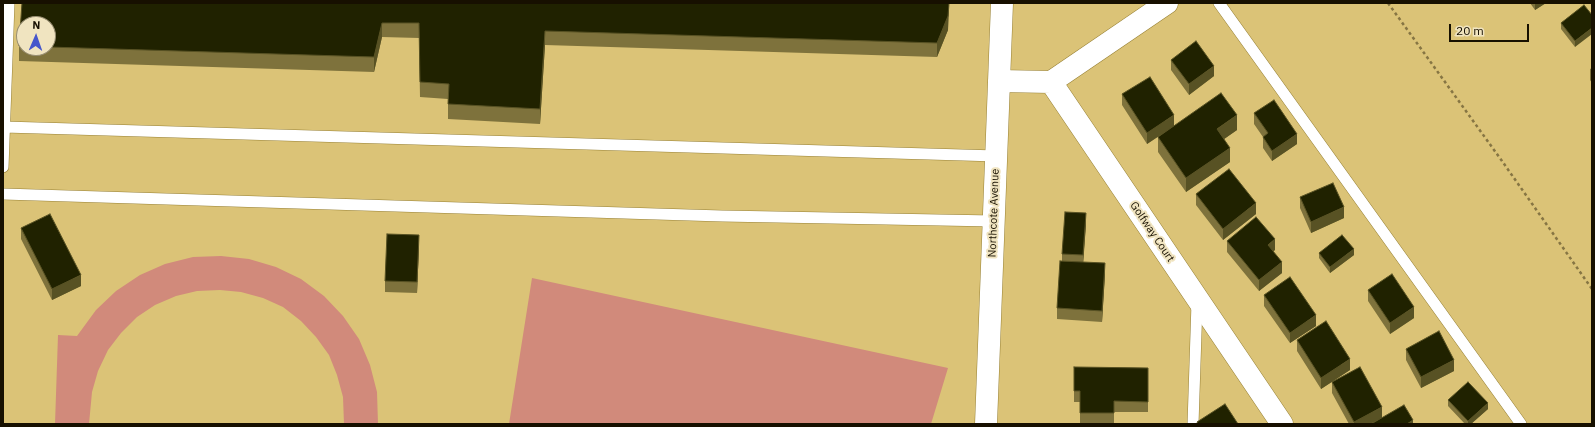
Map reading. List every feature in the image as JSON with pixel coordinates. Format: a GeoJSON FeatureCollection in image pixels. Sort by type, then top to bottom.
{"type":"FeatureCollection","features":[{"type":"Feature","properties":{"kind":"street","name":"Northcote Avenue"},"geometry":{"type":"LineString","coordinates":[[986,424],[1002,3]]}},
{"type":"Feature","properties":{"kind":"street"},"geometry":{"type":"LineString","coordinates":[[1000,81],[1051,82],[1167,3]]}},
{"type":"Feature","properties":{"kind":"street","name":"Golfway Court"},"geometry":{"type":"LineString","coordinates":[[1051,82],[1282,424]]}},
{"type":"Feature","properties":{"kind":"lane"},"geometry":{"type":"LineString","coordinates":[[3,167],[9,3]]}},
{"type":"Feature","properties":{"kind":"lane"},"geometry":{"type":"LineString","coordinates":[[1219,3],[1521,424]]}},
{"type":"Feature","properties":{"kind":"lane"},"geometry":{"type":"LineString","coordinates":[[4,127],[996,156]]}},
{"type":"Feature","properties":{"kind":"lane"},"geometry":{"type":"LineString","coordinates":[[3,194],[690,215],[994,221]]}},
{"type":"Feature","properties":{"kind":"lane"},"geometry":{"type":"LineString","coordinates":[[1193,424],[1197,298]]}},
{"type":"Feature","properties":{"kind":"path"},"geometry":{"type":"LineString","coordinates":[[1388,3],[1502,160],[1592,289]]}},
{"type":"Feature","properties":{"kind":"shaded area"},"geometry":{"type":"Polygon","coordinates":[[[221,256],[249,259],[276,267],[301,279],[324,296],[343,316],[359,339],[370,365],[377,392],[378,424],[344,424],[343,397],[337,375],[329,355],[316,337],[301,321],[283,307],[263,298],[241,292],[220,290],[197,291],[176,296],[155,305],[137,317],[121,333],[108,350],[98,371],[92,392],[89,424],[55,424],[58,335],[77,336],[96,310],[116,291],[140,275],[165,264],[193,257],[221,256]]]}},
{"type":"Feature","properties":{"kind":"shaded area"},"geometry":{"type":"Polygon","coordinates":[[[532,278],[948,368],[931,424],[509,424],[532,278]]]}},
{"type":"Feature","properties":{"kind":"building"},"geometry":{"type":"Polygon","coordinates":[[[22,3],[949,3],[948,16],[937,43],[545,31],[540,109],[448,104],[449,84],[420,82],[419,23],[382,23],[374,57],[56,47],[56,16],[21,16],[22,3]]]}},
{"type":"Feature","properties":{"kind":"building"},"geometry":{"type":"Polygon","coordinates":[[[1584,5],[1592,15],[1592,28],[1575,41],[1561,23],[1584,5]]]}},
{"type":"Feature","properties":{"kind":"building"},"geometry":{"type":"Polygon","coordinates":[[[1196,41],[1214,66],[1189,84],[1171,60],[1196,41]]]}},
{"type":"Feature","properties":{"kind":"building"},"geometry":{"type":"Polygon","coordinates":[[[1150,77],[1174,115],[1147,133],[1122,94],[1150,77]]]}},
{"type":"Feature","properties":{"kind":"building"},"geometry":{"type":"Polygon","coordinates":[[[1221,93],[1237,115],[1217,129],[1230,148],[1186,178],[1158,137],[1221,93]]]}},
{"type":"Feature","properties":{"kind":"building"},"geometry":{"type":"Polygon","coordinates":[[[1274,100],[1297,134],[1272,151],[1263,137],[1268,133],[1254,113],[1274,100]]]}},
{"type":"Feature","properties":{"kind":"building"},"geometry":{"type":"Polygon","coordinates":[[[1229,169],[1256,203],[1223,229],[1196,194],[1229,169]]]}},
{"type":"Feature","properties":{"kind":"building"},"geometry":{"type":"Polygon","coordinates":[[[1333,183],[1344,207],[1311,222],[1300,197],[1333,183]]]}},
{"type":"Feature","properties":{"kind":"building"},"geometry":{"type":"Polygon","coordinates":[[[1065,212],[1086,213],[1083,255],[1062,254],[1065,212]]]}},
{"type":"Feature","properties":{"kind":"building"},"geometry":{"type":"Polygon","coordinates":[[[50,214],[81,275],[52,289],[21,228],[50,214]]]}},
{"type":"Feature","properties":{"kind":"building"},"geometry":{"type":"Polygon","coordinates":[[[1256,217],[1275,239],[1268,245],[1282,262],[1259,280],[1227,241],[1256,217]]]}},
{"type":"Feature","properties":{"kind":"building"},"geometry":{"type":"Polygon","coordinates":[[[387,234],[419,235],[417,282],[385,281],[387,234]]]}},
{"type":"Feature","properties":{"kind":"building"},"geometry":{"type":"Polygon","coordinates":[[[1342,235],[1354,249],[1330,267],[1319,253],[1342,235]]]}},
{"type":"Feature","properties":{"kind":"building"},"geometry":{"type":"Polygon","coordinates":[[[1060,261],[1105,263],[1102,311],[1057,308],[1060,261]]]}},
{"type":"Feature","properties":{"kind":"building"},"geometry":{"type":"Polygon","coordinates":[[[1392,274],[1414,307],[1390,323],[1368,290],[1392,274]]]}},
{"type":"Feature","properties":{"kind":"building"},"geometry":{"type":"Polygon","coordinates":[[[1290,277],[1316,315],[1290,333],[1264,295],[1290,277]]]}},
{"type":"Feature","properties":{"kind":"building"},"geometry":{"type":"Polygon","coordinates":[[[1326,321],[1350,359],[1321,378],[1297,340],[1326,321]]]}},
{"type":"Feature","properties":{"kind":"building"},"geometry":{"type":"Polygon","coordinates":[[[1439,331],[1454,360],[1421,377],[1406,349],[1439,331]]]}},
{"type":"Feature","properties":{"kind":"building"},"geometry":{"type":"Polygon","coordinates":[[[1074,367],[1148,368],[1148,402],[1114,401],[1114,413],[1080,413],[1080,391],[1074,391],[1074,367]]]}},
{"type":"Feature","properties":{"kind":"building"},"geometry":{"type":"Polygon","coordinates":[[[1360,367],[1382,407],[1354,422],[1332,382],[1360,367]]]}},
{"type":"Feature","properties":{"kind":"building"},"geometry":{"type":"Polygon","coordinates":[[[1468,382],[1488,403],[1468,421],[1448,400],[1468,382]]]}},
{"type":"Feature","properties":{"kind":"building"},"geometry":{"type":"Polygon","coordinates":[[[1225,404],[1238,424],[1198,424],[1197,422],[1225,404]]]}},
{"type":"Feature","properties":{"kind":"building"},"geometry":{"type":"Polygon","coordinates":[[[1404,405],[1413,420],[1407,424],[1371,424],[1404,405]]]}}]}
